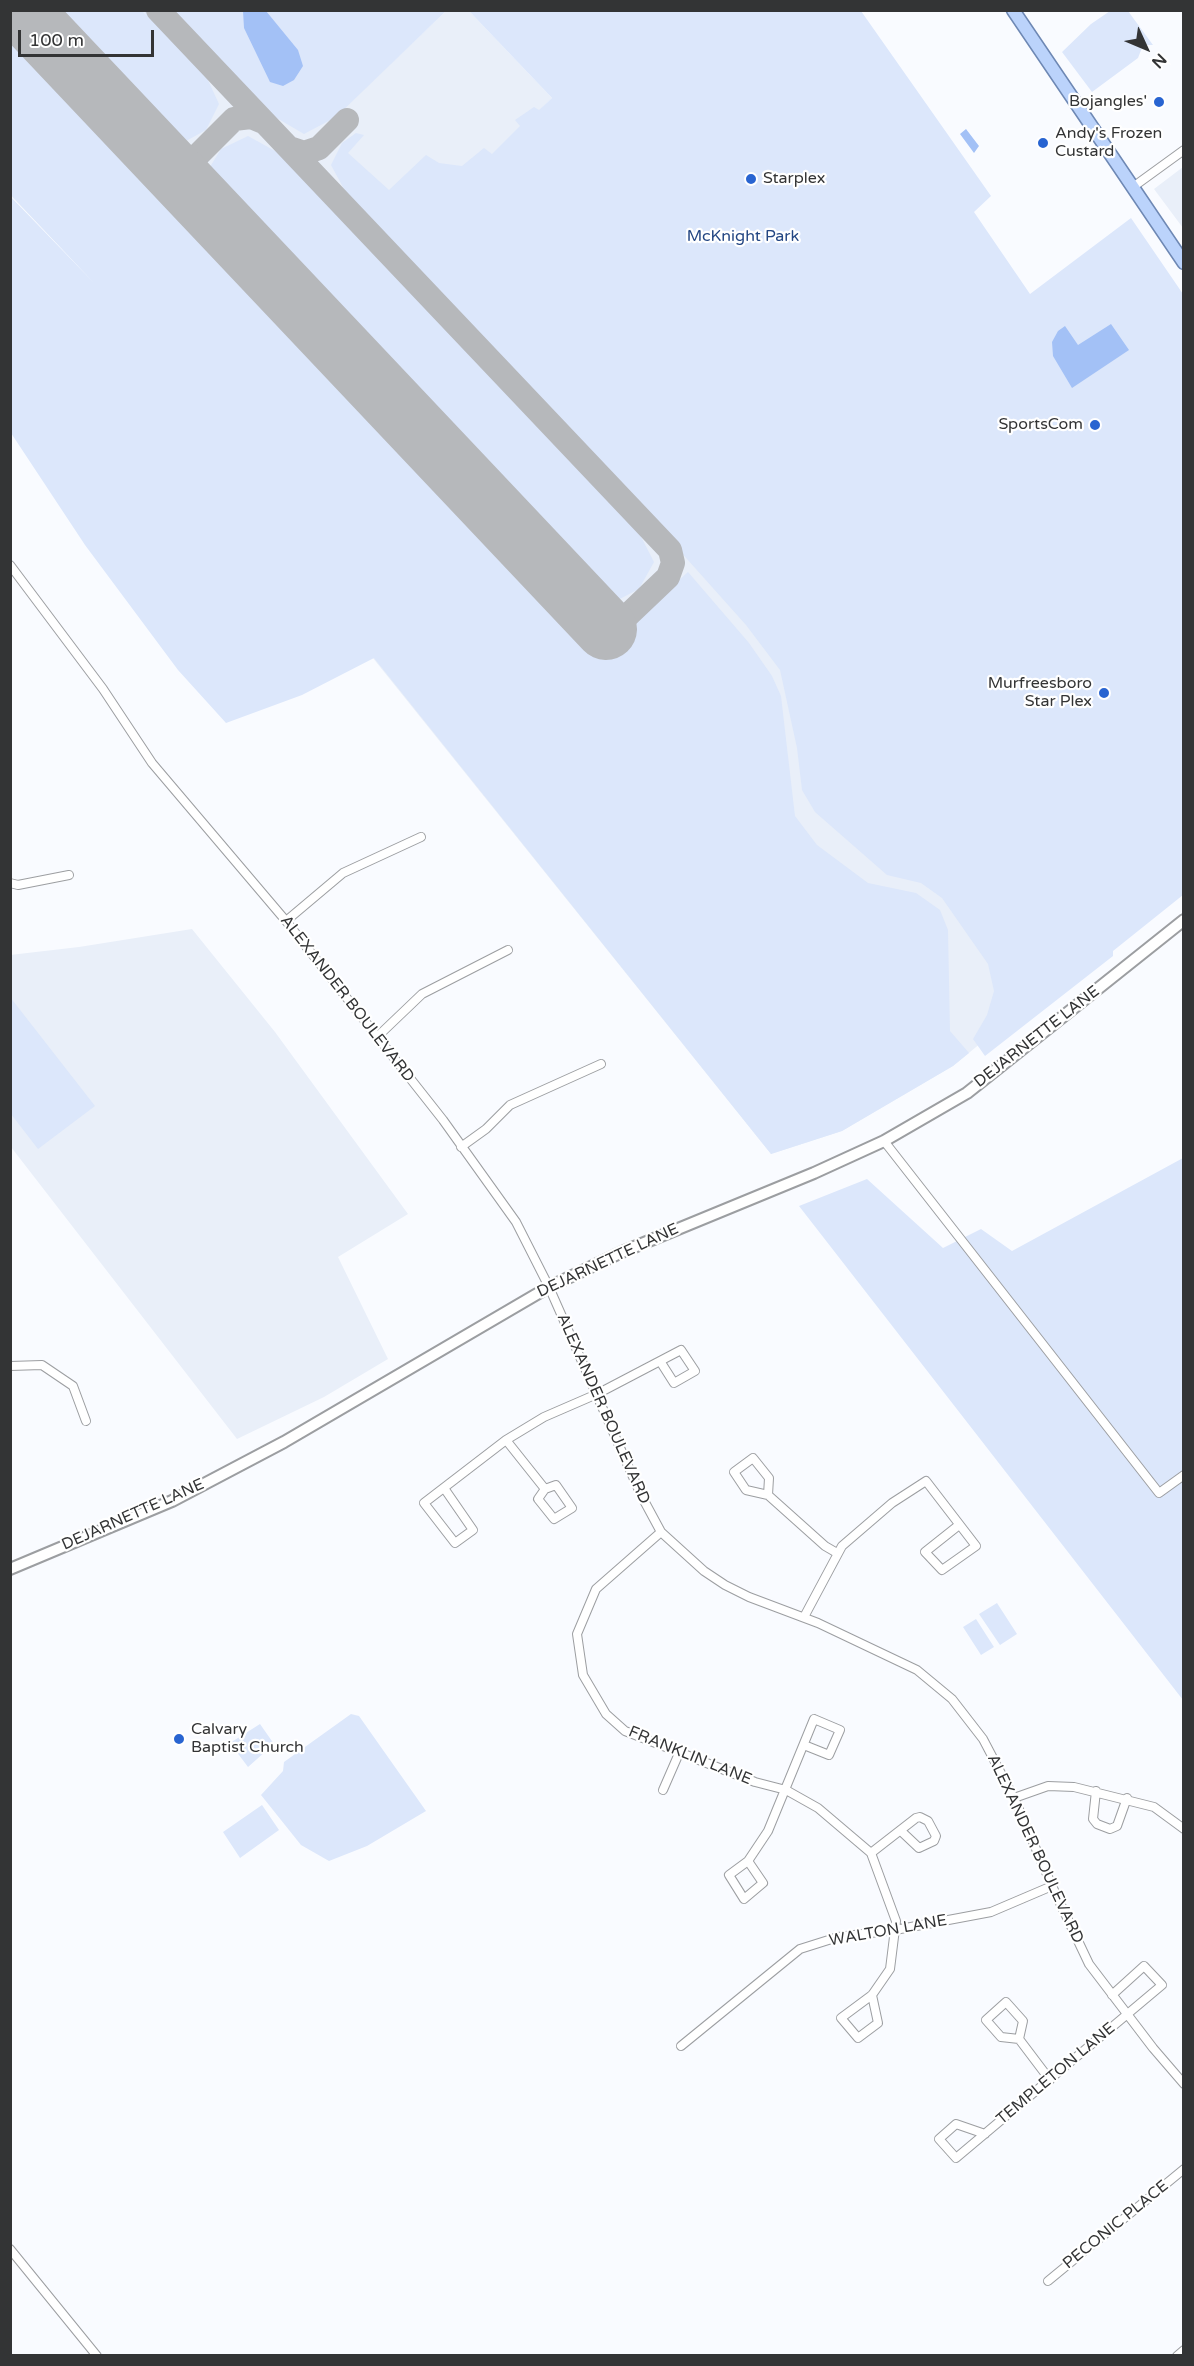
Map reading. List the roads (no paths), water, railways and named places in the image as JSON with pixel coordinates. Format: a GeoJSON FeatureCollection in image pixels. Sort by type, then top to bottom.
{"type":"FeatureCollection","features":[{"type":"Feature","properties":{"kind":"main road"},"geometry":{"type":"LineString","coordinates":[[1013,10],[1184,263]]}},
{"type":"Feature","properties":{"kind":"main road","name":"DEJARNETTE LANE"},"geometry":{"type":"LineString","coordinates":[[10,1569],[181,1496],[284,1442],[549,1287],[622,1252],[814,1173],[884,1141],[967,1093],[1184,920]]}},
{"type":"Feature","properties":{"kind":"street"},"geometry":{"type":"LineString","coordinates":[[1133,187],[1184,150]]}},
{"type":"Feature","properties":{"kind":"street","name":"ALEXANDER BOULEVARD"},"geometry":{"type":"LineString","coordinates":[[10,565],[103,689],[152,763],[286,921],[443,1120],[460,1147],[516,1222],[549,1287],[641,1495],[661,1532],[704,1571],[725,1586],[804,1617],[917,1670],[952,1699],[983,1739],[1014,1798],[1089,1964],[1184,2084]]}},
{"type":"Feature","properties":{"kind":"street"},"geometry":{"type":"LineString","coordinates":[[286,921],[343,873],[421,837]]}},
{"type":"Feature","properties":{"kind":"street"},"geometry":{"type":"LineString","coordinates":[[10,883],[18,885],[69,875]]}},
{"type":"Feature","properties":{"kind":"street"},"geometry":{"type":"LineString","coordinates":[[377,1036],[422,994],[508,950]]}},
{"type":"Feature","properties":{"kind":"street"},"geometry":{"type":"LineString","coordinates":[[460,1147],[486,1129],[510,1105],[601,1064]]}},
{"type":"Feature","properties":{"kind":"street"},"geometry":{"type":"LineString","coordinates":[[884,1141],[1159,1493],[1184,1474]]}},
{"type":"Feature","properties":{"kind":"street"},"geometry":{"type":"LineString","coordinates":[[444,1488],[473,1530],[455,1543],[424,1503],[506,1440],[544,1417],[597,1394],[660,1361],[681,1350],[695,1371],[674,1383],[660,1361]]}},
{"type":"Feature","properties":{"kind":"street"},"geometry":{"type":"LineString","coordinates":[[10,1366],[42,1365],[73,1386],[86,1421]]}},
{"type":"Feature","properties":{"kind":"street"},"geometry":{"type":"LineString","coordinates":[[506,1440],[545,1488]]}},
{"type":"Feature","properties":{"kind":"street"},"geometry":{"type":"LineString","coordinates":[[768,1495],[769,1478],[753,1458],[734,1472],[746,1490],[768,1495],[825,1546],[837,1553]]}},
{"type":"Feature","properties":{"kind":"street"},"geometry":{"type":"LineString","coordinates":[[804,1617],[837,1553],[892,1503],[926,1481],[975,1546],[942,1570],[925,1552],[959,1525]]}},
{"type":"Feature","properties":{"kind":"street"},"geometry":{"type":"LineString","coordinates":[[556,1485],[572,1509],[554,1519],[538,1499],[545,1488],[556,1485]]}},
{"type":"Feature","properties":{"kind":"street","name":"FRANKLIN LANE"},"geometry":{"type":"LineString","coordinates":[[661,1532],[596,1589],[577,1634],[583,1675],[606,1714],[625,1731],[755,1782],[786,1790],[818,1808],[871,1853],[896,1926]]}},
{"type":"Feature","properties":{"kind":"street"},"geometry":{"type":"LineString","coordinates":[[748,1861],[763,1883],[744,1899],[729,1875],[748,1861],[768,1831],[814,1719],[840,1730],[829,1755],[804,1745]]}},
{"type":"Feature","properties":{"kind":"street"},"geometry":{"type":"LineString","coordinates":[[663,1790],[680,1751]]}},
{"type":"Feature","properties":{"kind":"street"},"geometry":{"type":"LineString","coordinates":[[1014,1798],[1060,1785],[1096,1791],[1154,1807],[1184,1829]]}},
{"type":"Feature","properties":{"kind":"street"},"geometry":{"type":"LineString","coordinates":[[1096,1791],[1093,1819],[1110,1829],[1117,1826],[1127,1798]]}},
{"type":"Feature","properties":{"kind":"street"},"geometry":{"type":"LineString","coordinates":[[871,1853],[920,1817],[928,1821],[936,1836],[934,1841],[919,1848],[901,1831]]}},
{"type":"Feature","properties":{"kind":"street","name":"WALTON LANE"},"geometry":{"type":"LineString","coordinates":[[681,2046],[800,1949],[838,1937],[992,1912],[1052,1886]]}},
{"type":"Feature","properties":{"kind":"street"},"geometry":{"type":"LineString","coordinates":[[872,1995],[878,2023],[858,2038],[841,2018],[872,1995],[890,1969],[896,1926]]}},
{"type":"Feature","properties":{"kind":"street","name":"TEMPLETON LANE"},"geometry":{"type":"LineString","coordinates":[[985,2134],[956,2124],[939,2139],[956,2158],[985,2134],[1050,2080],[1162,1985],[1144,1966],[1112,1995]]}},
{"type":"Feature","properties":{"kind":"street"},"geometry":{"type":"LineString","coordinates":[[1019,2039],[1023,2021],[1006,2002],[986,2019],[1001,2037],[1019,2039],[1050,2080]]}},
{"type":"Feature","properties":{"kind":"street","name":"PECONIC PLACE"},"geometry":{"type":"LineString","coordinates":[[1048,2281],[1184,2169]]}},
{"type":"Feature","properties":{"kind":"street"},"geometry":{"type":"LineString","coordinates":[[10,2249],[97,2355]]}},
{"type":"Feature","properties":{"kind":"street"},"geometry":{"type":"LineString","coordinates":[[1177,2355],[1184,2350]]}},
{"type":"Feature","properties":{"kind":"water"},"geometry":{"type":"Polygon","coordinates":[[[243,11],[266,11],[298,50],[303,66],[294,80],[283,86],[270,82],[244,28],[243,11]]]}},
{"type":"Feature","properties":{"kind":"water"},"geometry":{"type":"Polygon","coordinates":[[[966,129],[979,146],[974,153],[960,134],[966,129]]]}},
{"type":"Feature","properties":{"kind":"water"},"geometry":{"type":"Polygon","coordinates":[[[1111,324],[1129,350],[1072,388],[1053,356],[1052,342],[1058,331],[1065,326],[1078,345],[1111,324]]]}},
{"type":"Feature","properties":{"kind":"place","name":"Bojangles'"},"geometry":{"type":"Point","coordinates":[1159,102]}},
{"type":"Feature","properties":{"kind":"place","name":"Andy's Frozen Custard"},"geometry":{"type":"Point","coordinates":[1043,143]}},
{"type":"Feature","properties":{"kind":"place","name":"Starplex"},"geometry":{"type":"Point","coordinates":[751,179]}},
{"type":"Feature","properties":{"kind":"place","name":"SportsCom"},"geometry":{"type":"Point","coordinates":[1095,425]}},
{"type":"Feature","properties":{"kind":"place","name":"Murfreesboro Star Plex"},"geometry":{"type":"Point","coordinates":[1104,693]}},
{"type":"Feature","properties":{"kind":"place","name":"Calvary Baptist Church"},"geometry":{"type":"Point","coordinates":[179,1739]}},
{"type":"Feature","properties":{"kind":"park label","name":"McKnight Park"},"geometry":{"type":"Point","coordinates":[743,237]}}]}
